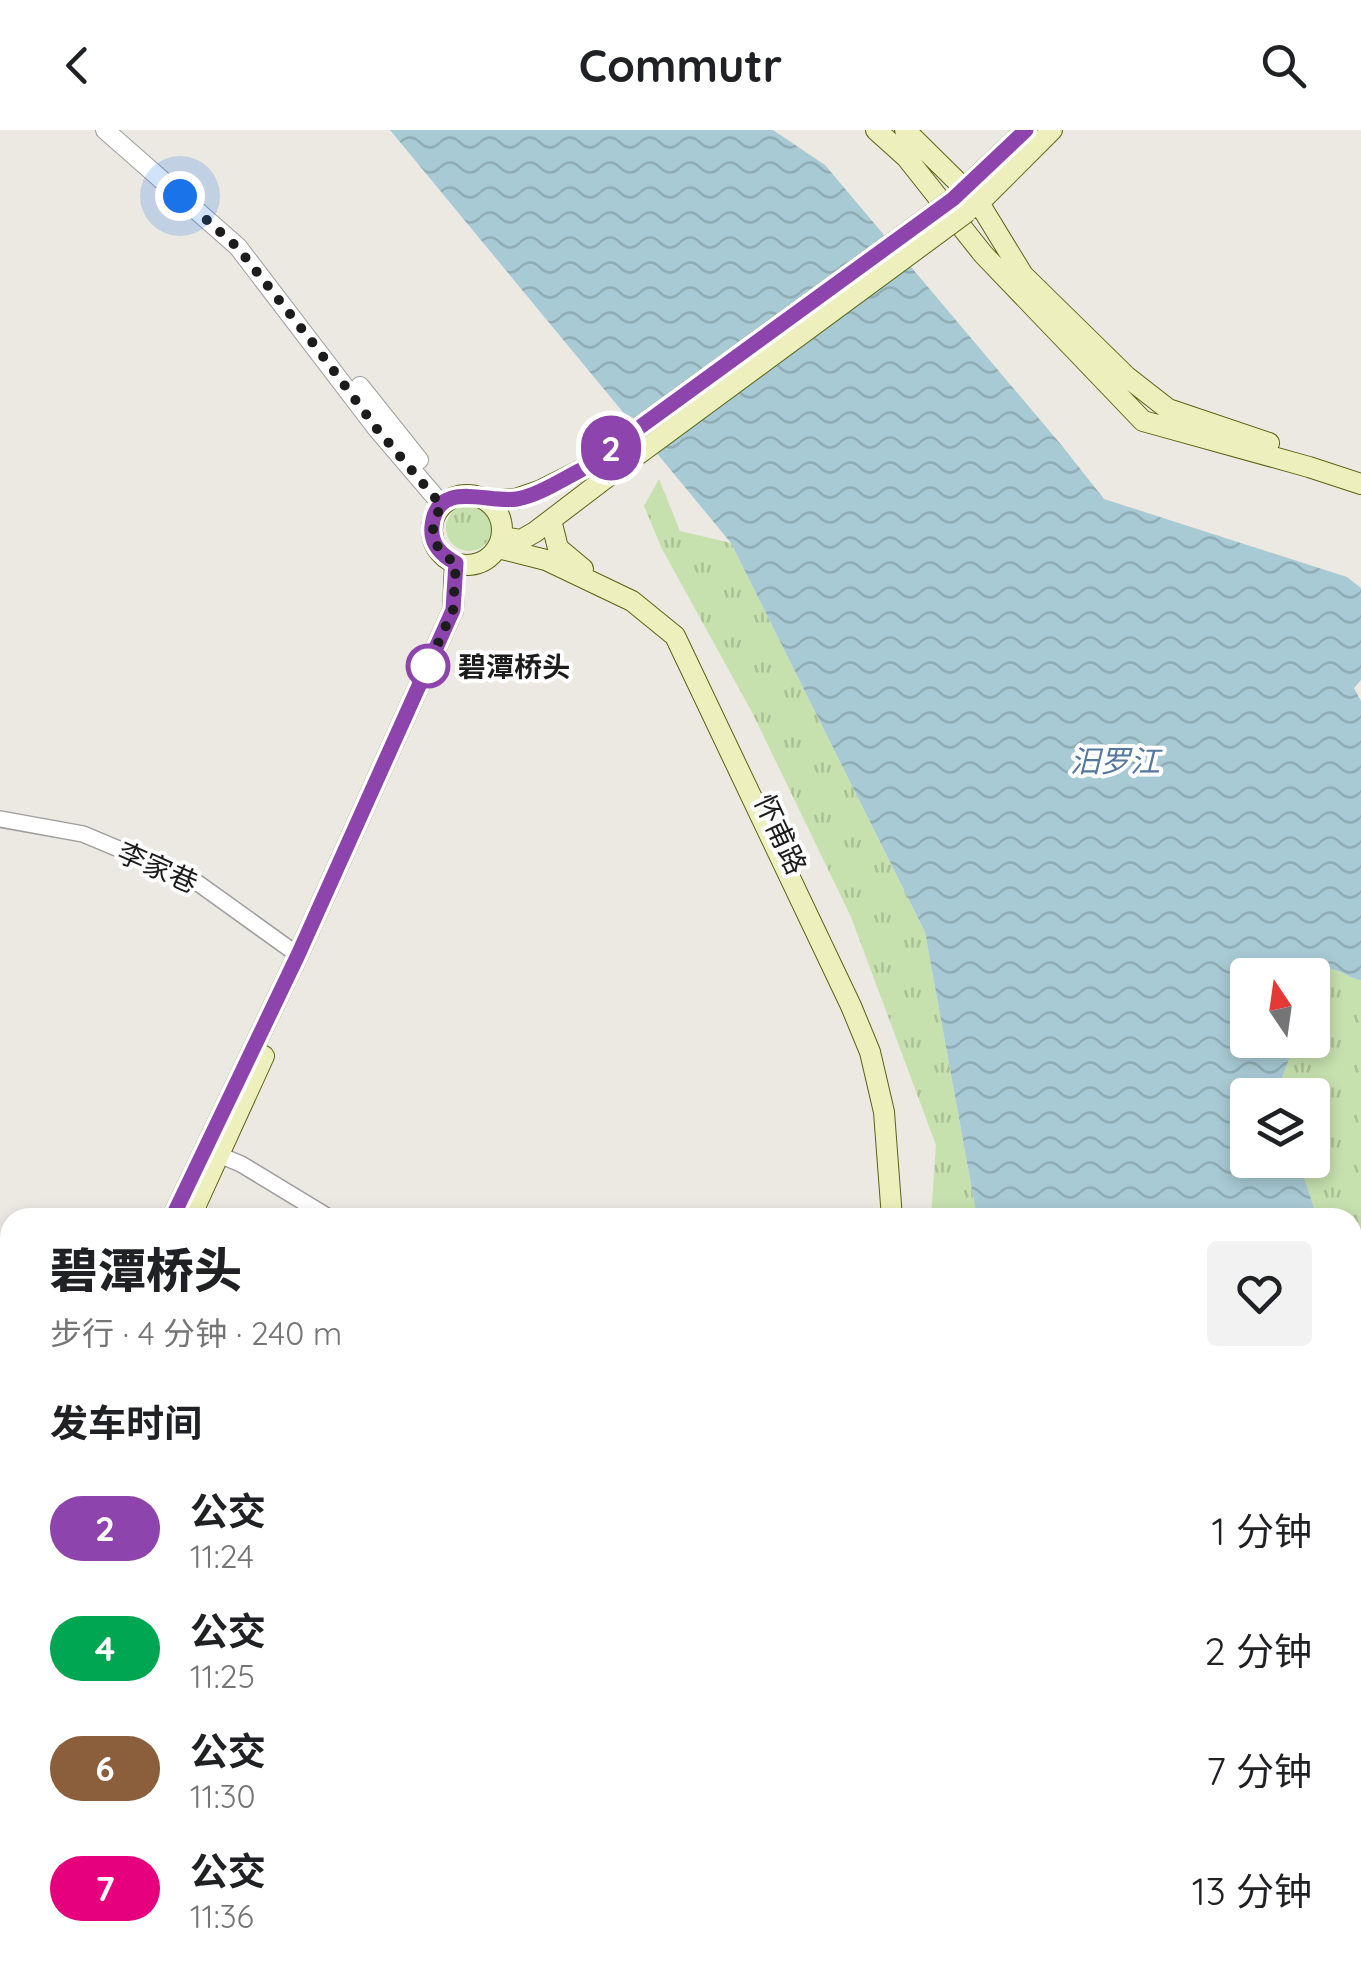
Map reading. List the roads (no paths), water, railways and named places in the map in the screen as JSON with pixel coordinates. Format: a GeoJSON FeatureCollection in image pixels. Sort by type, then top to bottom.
{"type":"FeatureCollection","features":[{"type":"Feature","properties":{"kind":"main road"},"geometry":{"type":"LineString","coordinates":[[876,130],[906,156],[982,254],[1143,422],[1361,484]]}},
{"type":"Feature","properties":{"kind":"main road"},"geometry":{"type":"LineString","coordinates":[[905,130],[966,200],[1023,275],[1127,376],[1168,409],[1361,474]]}},
{"type":"Feature","properties":{"kind":"main road"},"geometry":{"type":"LineString","coordinates":[[484,499],[516,499],[581,470],[966,200],[1026,130]]}},
{"type":"Feature","properties":{"kind":"main road"},"geometry":{"type":"LineString","coordinates":[[500,543],[520,540],[552,520],[1052,130]]}},
{"type":"Feature","properties":{"kind":"main road"},"geometry":{"type":"LineString","coordinates":[[461,495],[484,499],[499,514],[500,543],[490,557],[479,563],[461,564],[445,557],[432,537],[435,515],[446,502],[461,495]]}},
{"type":"Feature","properties":{"kind":"main road","name":"怀甫路"},"geometry":{"type":"LineString","coordinates":[[552,520],[558,548],[578,567],[636,593],[684,630],[862,1006],[892,1109],[900,1208]]}},
{"type":"Feature","properties":{"kind":"main road"},"geometry":{"type":"LineString","coordinates":[[500,543],[632,600],[676,636],[870,1052],[884,1112],[891,1208]]}},
{"type":"Feature","properties":{"kind":"main road"},"geometry":{"type":"LineString","coordinates":[[193,1208],[211,1152],[453,610],[461,564]]}},
{"type":"Feature","properties":{"kind":"main road"},"geometry":{"type":"LineString","coordinates":[[178,1208],[211,1152],[465,615],[461,564]]}},
{"type":"Feature","properties":{"kind":"street"},"geometry":{"type":"LineString","coordinates":[[106,130],[238,248],[377,429],[446,502]]}},
{"type":"Feature","properties":{"kind":"street"},"geometry":{"type":"LineString","coordinates":[[119,130],[248,246],[446,502]]}},
{"type":"Feature","properties":{"kind":"street","name":"李家巷"},"geometry":{"type":"LineString","coordinates":[[0,819],[82,834],[196,881],[298,955]]}},
{"type":"Feature","properties":{"kind":"street"},"geometry":{"type":"LineString","coordinates":[[211,1152],[252,1169],[314,1208]]}},
{"type":"Feature","properties":{"kind":"water","name":"汨罗江"},"geometry":{"type":"Polygon","coordinates":[[[390,130],[773,130],[825,165],[1104,499],[1347,577],[1361,588],[1361,680],[1354,688],[1361,701],[1361,980],[1330,968],[1330,958],[1230,958],[1230,1058],[1289,1058],[1282,1078],[1230,1078],[1230,1178],[1304,1178],[1314,1208],[975,1208],[925,932],[731,543],[390,130]]]}},
{"type":"Feature","properties":{"kind":"place","name":"碧潭桥头"},"geometry":{"type":"Point","coordinates":[428,666]}}]}
